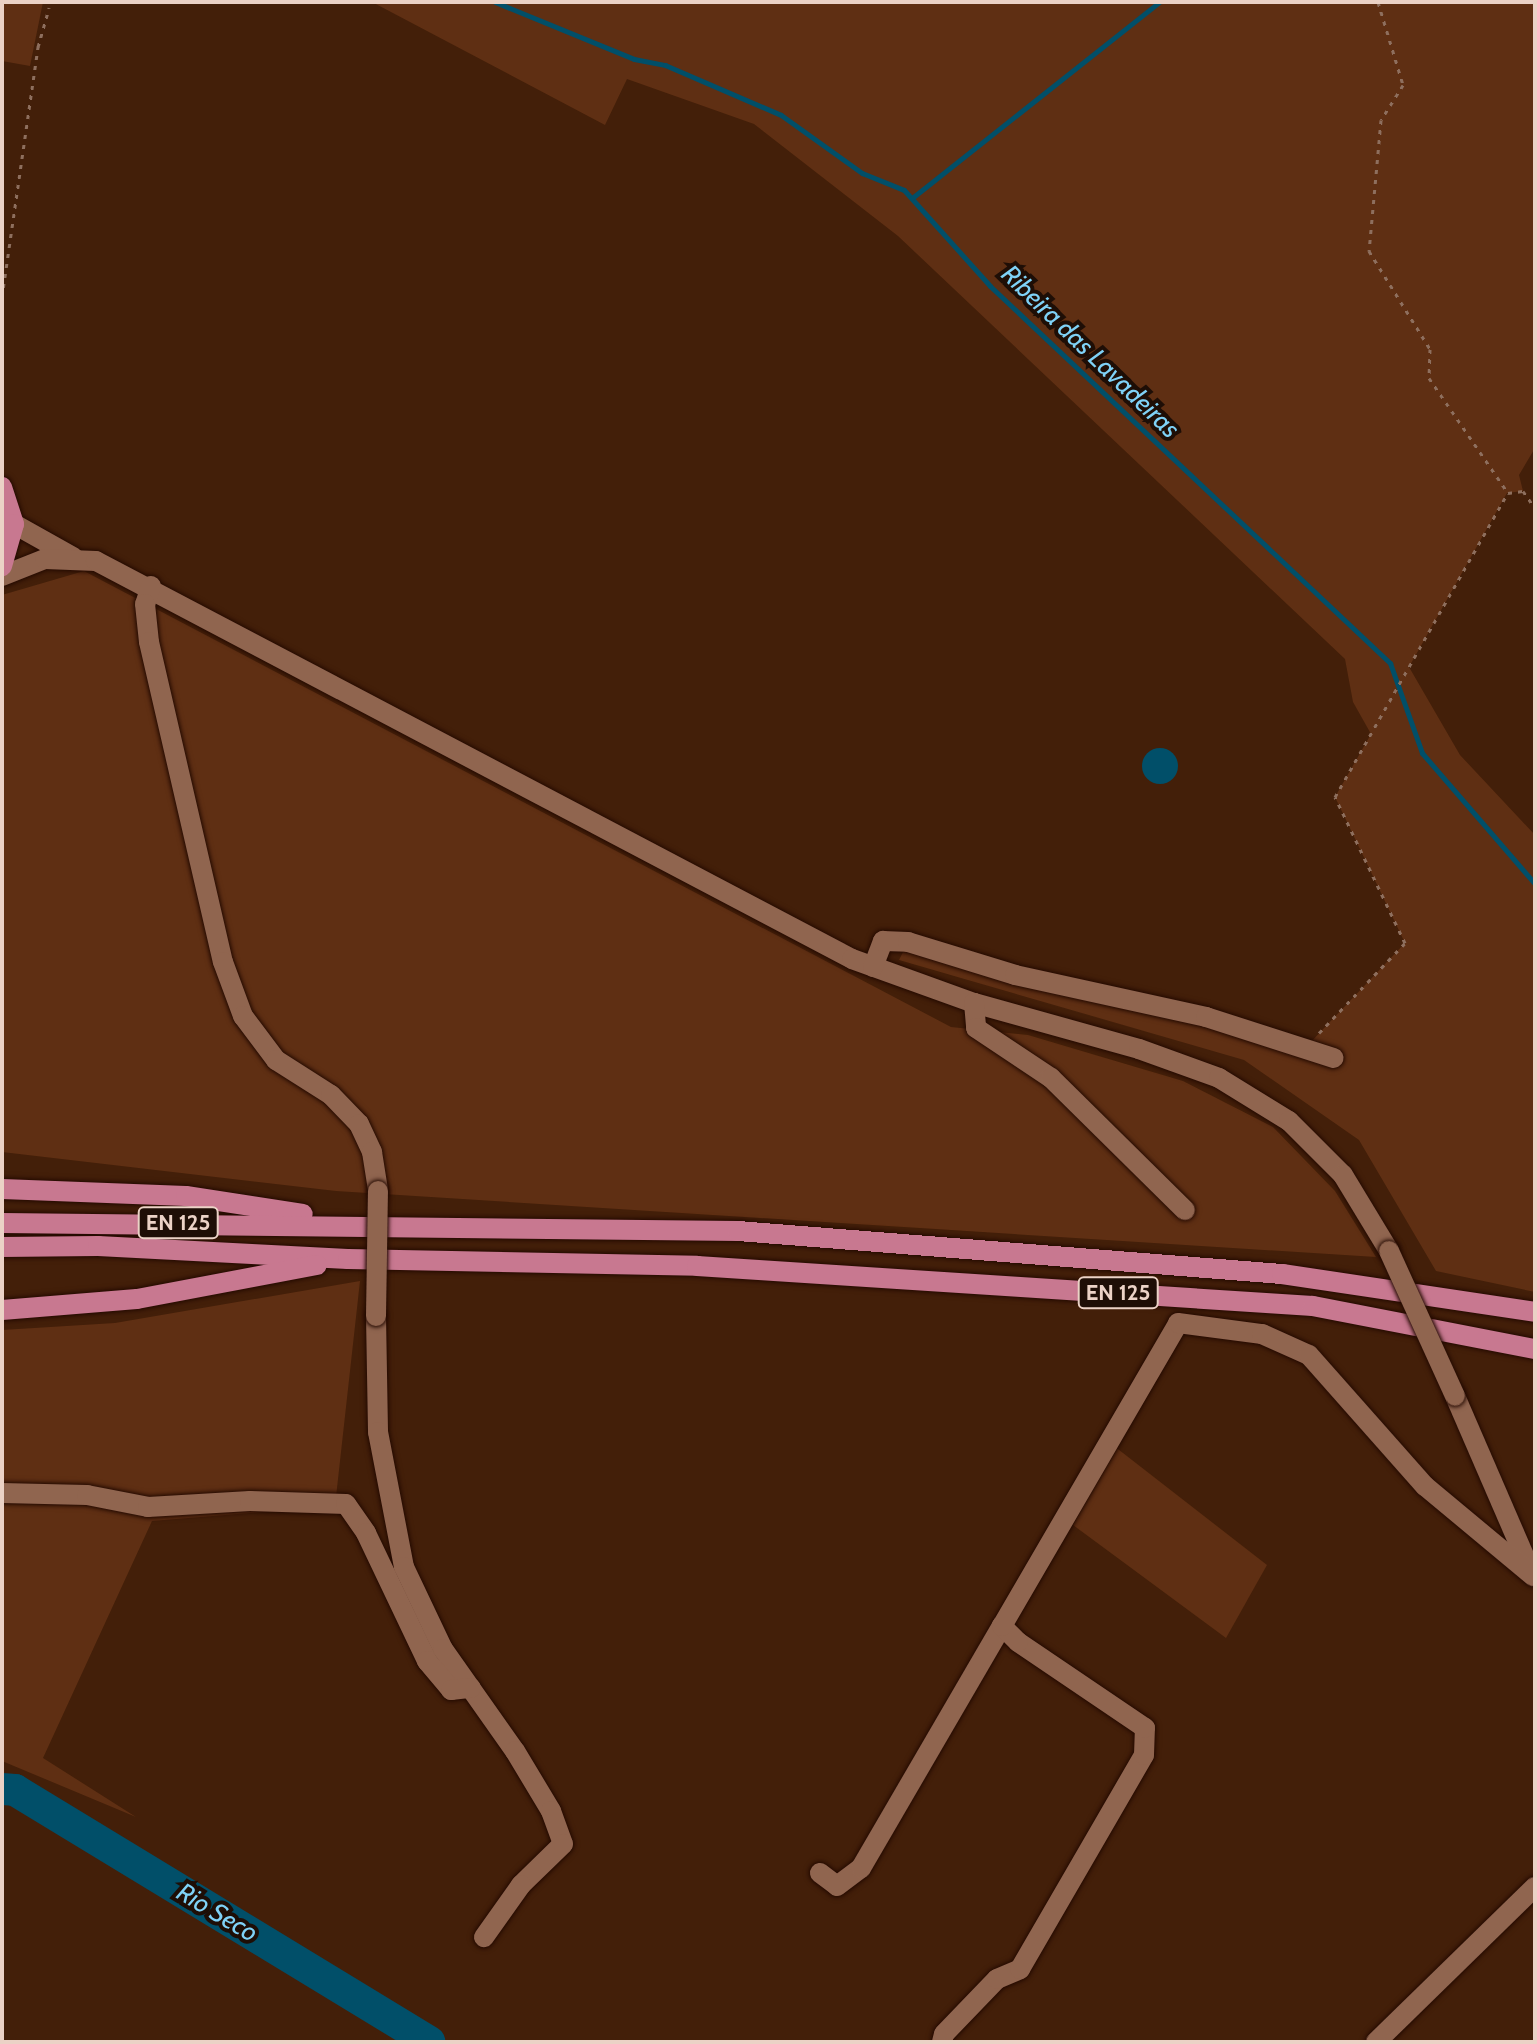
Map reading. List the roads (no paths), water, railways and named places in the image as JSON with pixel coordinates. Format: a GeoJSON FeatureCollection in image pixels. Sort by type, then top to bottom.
{"type":"FeatureCollection","features":[{"type":"Feature","properties":{"kind":"main road"},"geometry":{"type":"LineString","coordinates":[[2,487],[14,524],[2,566]]}},
{"type":"Feature","properties":{"kind":"main road"},"geometry":{"type":"LineString","coordinates":[[2,1189],[186,1196],[354,1223]]}},
{"type":"Feature","properties":{"kind":"main road","name":"EN 125"},"geometry":{"type":"LineString","coordinates":[[2,1223],[354,1223],[738,1231],[1282,1274],[1535,1312]]}},
{"type":"Feature","properties":{"kind":"main road","name":"EN 125"},"geometry":{"type":"LineString","coordinates":[[2,1247],[98,1246],[348,1259],[697,1266],[1313,1306],[1535,1349]]}},
{"type":"Feature","properties":{"kind":"main road"},"geometry":{"type":"LineString","coordinates":[[2,1310],[137,1299],[348,1259]]}},
{"type":"Feature","properties":{"kind":"street"},"geometry":{"type":"LineString","coordinates":[[14,524],[73,557]]}},
{"type":"Feature","properties":{"kind":"street"},"geometry":{"type":"LineString","coordinates":[[2,576],[45,559],[73,557],[96,561],[151,586],[873,967],[974,1003],[1139,1049],[1231,1085],[1289,1121],[1343,1175],[1389,1251],[1534,1578]]}},
{"type":"Feature","properties":{"kind":"street"},"geometry":{"type":"LineString","coordinates":[[151,586],[145,604],[149,642],[223,962],[243,1016],[276,1060],[331,1095],[359,1124],[372,1152],[378,1191],[378,1432],[404,1567],[443,1649],[537,1787],[563,1844],[521,1885],[484,1937]]}},
{"type":"Feature","properties":{"kind":"street"},"geometry":{"type":"LineString","coordinates":[[873,967],[883,941],[908,942],[1015,975],[1206,1017],[1308,1045],[1334,1058]]}},
{"type":"Feature","properties":{"kind":"street"},"geometry":{"type":"LineString","coordinates":[[974,1003],[976,1028],[1051,1078],[1185,1210]]}},
{"type":"Feature","properties":{"kind":"street"},"geometry":{"type":"LineString","coordinates":[[820,1873],[837,1886],[861,1868],[1178,1323],[1262,1334],[1309,1355],[1425,1486],[1534,1578]]}},
{"type":"Feature","properties":{"kind":"street"},"geometry":{"type":"LineString","coordinates":[[2,1493],[87,1495],[148,1507],[250,1501],[346,1504],[366,1533],[427,1661],[451,1690],[471,1688]]}},
{"type":"Feature","properties":{"kind":"street"},"geometry":{"type":"LineString","coordinates":[[1466,1523],[1508,1521]]}},
{"type":"Feature","properties":{"kind":"street"},"geometry":{"type":"LineString","coordinates":[[942,2042],[944,2034],[997,1979],[1020,1969],[1144,1755],[1145,1728],[1018,1642],[1002,1626]]}},
{"type":"Feature","properties":{"kind":"street"},"geometry":{"type":"LineString","coordinates":[[1376,2042],[1535,1887]]}},
{"type":"Feature","properties":{"kind":"water"},"geometry":{"type":"Polygon","coordinates":[[[1160,748],[1173,753],[1178,766],[1173,779],[1160,784],[1147,779],[1142,766],[1147,753],[1160,748]]]}},
{"type":"Feature","properties":{"kind":"waterway","name":"Ribeira das Lavadeiras"},"geometry":{"type":"LineString","coordinates":[[495,2],[634,59],[665,65],[781,115],[862,173],[904,190],[990,286],[1390,663],[1422,753],[1535,884]]}},
{"type":"Feature","properties":{"kind":"waterway"},"geometry":{"type":"LineString","coordinates":[[912,198],[1159,2]]}},
{"type":"Feature","properties":{"kind":"waterway","name":"Rio Seco"},"geometry":{"type":"LineString","coordinates":[[2,1789],[15,1790],[429,2042]]}}]}
